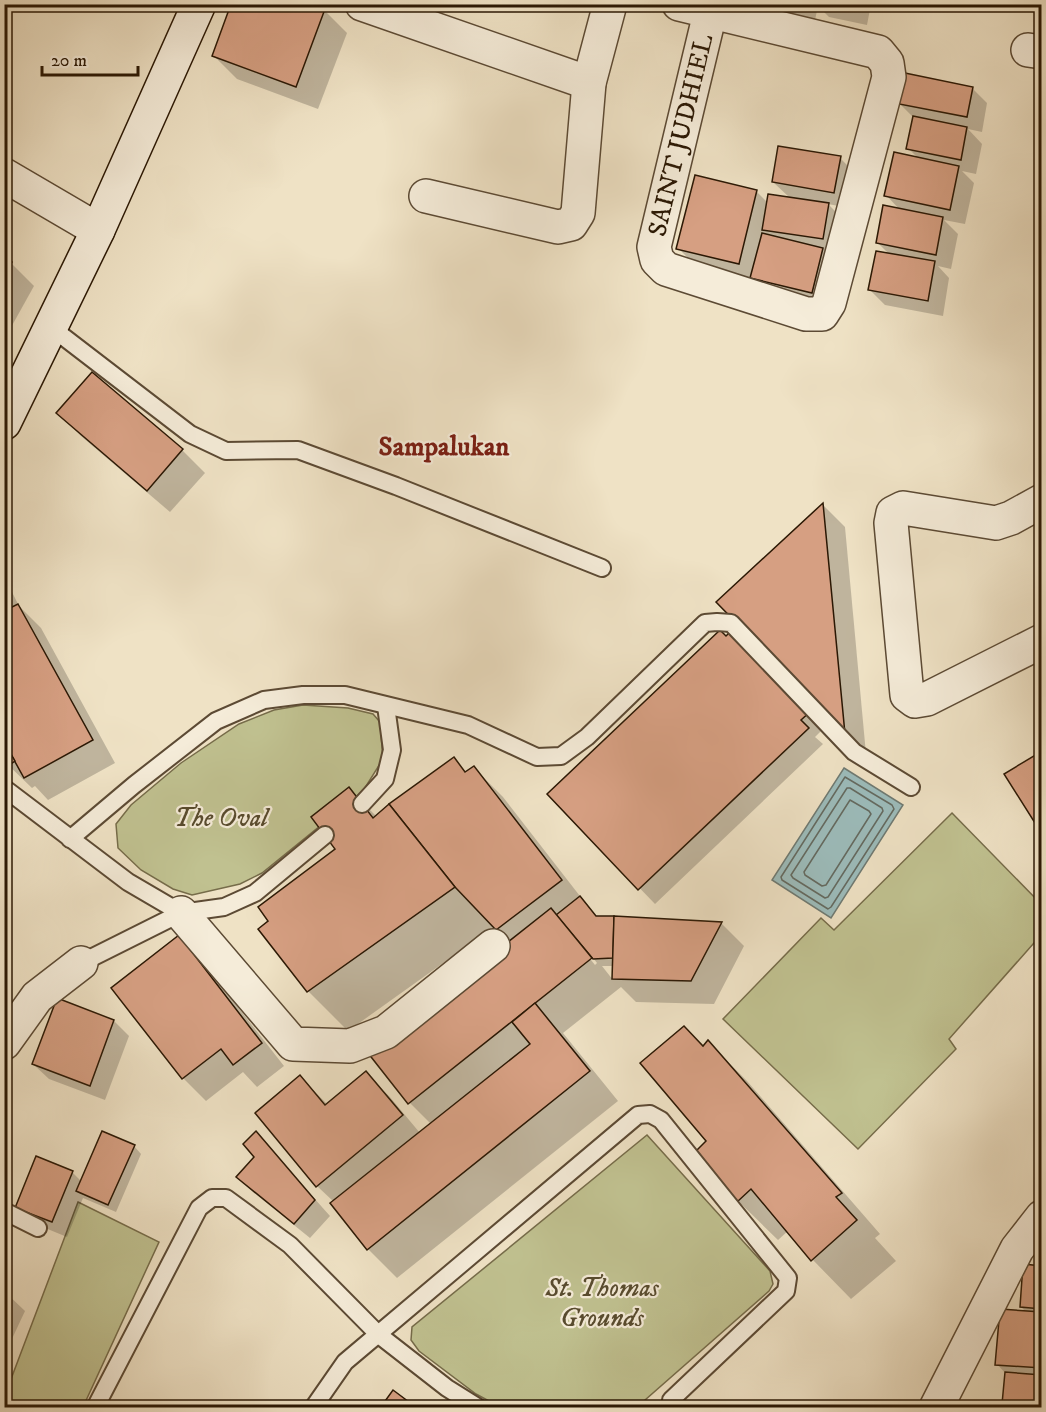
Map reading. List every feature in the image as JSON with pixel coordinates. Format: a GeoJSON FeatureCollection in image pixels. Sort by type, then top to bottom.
{"type":"FeatureCollection","features":[{"type":"Feature","properties":{"kind":"street"},"geometry":{"type":"LineString","coordinates":[[4,423],[98,230],[200,4]]}},
{"type":"Feature","properties":{"kind":"street"},"geometry":{"type":"LineString","coordinates":[[362,4],[589,83]]}},
{"type":"Feature","properties":{"kind":"street"},"geometry":{"type":"LineString","coordinates":[[426,196],[558,227],[571,224],[578,213],[589,83],[610,4]]}},
{"type":"Feature","properties":{"kind":"street"},"geometry":{"type":"LineString","coordinates":[[679,4],[710,13]]}},
{"type":"Feature","properties":{"kind":"street","name":"SAINT JUDHIEL"},"geometry":{"type":"LineString","coordinates":[[710,13],[878,52],[887,63],[889,77],[829,303],[822,314],[806,314],[666,269],[657,260],[654,247],[710,13]]}},
{"type":"Feature","properties":{"kind":"street"},"geometry":{"type":"LineString","coordinates":[[4,175],[98,230]]}},
{"type":"Feature","properties":{"kind":"street"},"geometry":{"type":"LineString","coordinates":[[1041,501],[1011,519],[996,523],[903,508],[893,513],[891,523],[907,695],[915,701],[927,699],[1041,641]]}},
{"type":"Feature","properties":{"kind":"street"},"geometry":{"type":"LineString","coordinates":[[181,913],[293,1044],[350,1046],[386,1032],[493,946]]}},
{"type":"Feature","properties":{"kind":"street"},"geometry":{"type":"LineString","coordinates":[[4,1043],[36,997],[81,963]]}},
{"type":"Feature","properties":{"kind":"street"},"geometry":{"type":"LineString","coordinates":[[936,1407],[1017,1249],[1041,1217]]}},
{"type":"Feature","properties":{"kind":"lane"},"geometry":{"type":"LineString","coordinates":[[52,328],[190,434],[226,451],[298,450],[396,486],[602,568]]}},
{"type":"Feature","properties":{"kind":"lane"},"geometry":{"type":"LineString","coordinates":[[70,839],[216,721],[264,700],[303,695],[345,694],[468,725],[537,757],[561,756],[587,737],[705,623],[717,622],[731,623],[854,752],[911,787]]}},
{"type":"Feature","properties":{"kind":"lane"},"geometry":{"type":"LineString","coordinates":[[362,804],[385,780],[392,750],[386,706]]}},
{"type":"Feature","properties":{"kind":"lane"},"geometry":{"type":"LineString","coordinates":[[4,789],[128,882],[181,913]]}},
{"type":"Feature","properties":{"kind":"lane"},"geometry":{"type":"LineString","coordinates":[[81,963],[181,913],[224,907],[255,893],[325,835]]}},
{"type":"Feature","properties":{"kind":"lane"},"geometry":{"type":"LineString","coordinates":[[313,1407],[345,1362],[638,1115],[650,1114],[661,1120],[788,1278],[786,1291],[672,1405]]}},
{"type":"Feature","properties":{"kind":"lane"},"geometry":{"type":"LineString","coordinates":[[95,1407],[199,1208],[212,1198],[226,1198],[290,1245],[379,1335],[447,1388],[479,1407]]}},
{"type":"Feature","properties":{"kind":"lane"},"geometry":{"type":"LineString","coordinates":[[4,1211],[38,1228]]}},
{"type":"Feature","properties":{"kind":"green space","name":"The Oval"},"geometry":{"type":"Polygon","coordinates":[[[303,705],[348,708],[373,714],[380,722],[383,759],[363,791],[262,873],[240,884],[192,895],[173,889],[141,870],[118,848],[116,824],[131,805],[181,763],[239,724],[274,710],[303,705]]]}},
{"type":"Feature","properties":{"kind":"green space"},"geometry":{"type":"Polygon","coordinates":[[[952,813],[1041,904],[1041,935],[949,1039],[956,1049],[858,1149],[723,1019],[821,918],[834,930],[952,813]]]}},
{"type":"Feature","properties":{"kind":"green space","name":"St. Thomas Grounds"},"geometry":{"type":"Polygon","coordinates":[[[647,1135],[770,1271],[773,1284],[769,1291],[637,1407],[500,1407],[476,1394],[419,1351],[411,1340],[412,1327],[647,1135]]]}},
{"type":"Feature","properties":{"kind":"green space"},"geometry":{"type":"Polygon","coordinates":[[[78,1202],[159,1242],[83,1407],[21,1407],[5,1401],[5,1395],[78,1202]]]}},
{"type":"Feature","properties":{"kind":"water"},"geometry":{"type":"Polygon","coordinates":[[[844,768],[903,805],[831,918],[772,880],[844,768]]]}},
{"type":"Feature","properties":{"kind":"building"},"geometry":{"type":"Polygon","coordinates":[[[231,4],[313,4],[325,9],[296,87],[212,56],[231,4]]]}},
{"type":"Feature","properties":{"kind":"building"},"geometry":{"type":"Polygon","coordinates":[[[823,4],[853,4],[852,11],[823,4]]]}},
{"type":"Feature","properties":{"kind":"building"},"geometry":{"type":"Polygon","coordinates":[[[905,73],[973,87],[967,117],[899,104],[905,73]]]}},
{"type":"Feature","properties":{"kind":"building"},"geometry":{"type":"Polygon","coordinates":[[[913,116],[967,127],[961,160],[906,149],[913,116]]]}},
{"type":"Feature","properties":{"kind":"building"},"geometry":{"type":"Polygon","coordinates":[[[778,146],[841,156],[834,193],[772,182],[778,146]]]}},
{"type":"Feature","properties":{"kind":"building"},"geometry":{"type":"Polygon","coordinates":[[[894,152],[959,166],[950,210],[884,196],[894,152]]]}},
{"type":"Feature","properties":{"kind":"building"},"geometry":{"type":"Polygon","coordinates":[[[695,175],[757,190],[739,264],[676,249],[695,175]]]}},
{"type":"Feature","properties":{"kind":"building"},"geometry":{"type":"Polygon","coordinates":[[[768,194],[829,203],[823,239],[762,230],[768,194]]]}},
{"type":"Feature","properties":{"kind":"building"},"geometry":{"type":"Polygon","coordinates":[[[883,205],[943,217],[936,255],[876,243],[883,205]]]}},
{"type":"Feature","properties":{"kind":"building"},"geometry":{"type":"Polygon","coordinates":[[[762,233],[823,248],[812,293],[750,278],[762,233]]]}},
{"type":"Feature","properties":{"kind":"building"},"geometry":{"type":"Polygon","coordinates":[[[876,251],[935,261],[928,301],[868,290],[876,251]]]}},
{"type":"Feature","properties":{"kind":"building"},"geometry":{"type":"Polygon","coordinates":[[[4,258],[12,262],[4,277],[4,258]]]}},
{"type":"Feature","properties":{"kind":"building"},"geometry":{"type":"Polygon","coordinates":[[[92,372],[183,449],[147,491],[56,413],[92,372]]]}},
{"type":"Feature","properties":{"kind":"building"},"geometry":{"type":"Polygon","coordinates":[[[823,503],[845,734],[716,602],[823,503]]]}},
{"type":"Feature","properties":{"kind":"building"},"geometry":{"type":"Polygon","coordinates":[[[4,598],[10,608],[4,611],[4,598]]]}},
{"type":"Feature","properties":{"kind":"building"},"geometry":{"type":"Polygon","coordinates":[[[18,604],[93,740],[24,778],[4,742],[4,611],[18,604]]]}},
{"type":"Feature","properties":{"kind":"building"},"geometry":{"type":"Polygon","coordinates":[[[733,629],[811,711],[801,720],[809,728],[638,890],[547,794],[720,630],[726,636],[733,629]]]}},
{"type":"Feature","properties":{"kind":"building"},"geometry":{"type":"Polygon","coordinates":[[[4,742],[15,761],[8,766],[4,763],[4,742]]]}},
{"type":"Feature","properties":{"kind":"building"},"geometry":{"type":"Polygon","coordinates":[[[1042,751],[1042,819],[1035,823],[1004,774],[1042,751]]]}},
{"type":"Feature","properties":{"kind":"building"},"geometry":{"type":"Polygon","coordinates":[[[454,757],[465,772],[474,766],[562,880],[496,930],[455,887],[389,804],[454,757]]]}},
{"type":"Feature","properties":{"kind":"building"},"geometry":{"type":"Polygon","coordinates":[[[349,787],[373,818],[389,804],[455,887],[307,992],[258,929],[268,921],[258,907],[335,849],[311,817],[349,787]]]}},
{"type":"Feature","properties":{"kind":"building"},"geometry":{"type":"Polygon","coordinates":[[[580,896],[596,916],[614,916],[613,958],[593,959],[556,915],[580,896]]]}},
{"type":"Feature","properties":{"kind":"building"},"geometry":{"type":"Polygon","coordinates":[[[551,908],[592,958],[408,1104],[368,1053],[551,908]]]}},
{"type":"Feature","properties":{"kind":"building"},"geometry":{"type":"Polygon","coordinates":[[[614,916],[722,922],[691,981],[612,979],[614,916]]]}},
{"type":"Feature","properties":{"kind":"building"},"geometry":{"type":"Polygon","coordinates":[[[179,935],[262,1043],[233,1065],[221,1049],[182,1079],[111,988],[179,935]]]}},
{"type":"Feature","properties":{"kind":"building"},"geometry":{"type":"Polygon","coordinates":[[[57,998],[114,1020],[90,1086],[32,1064],[57,998]]]}},
{"type":"Feature","properties":{"kind":"building"},"geometry":{"type":"Polygon","coordinates":[[[535,1003],[590,1071],[367,1250],[330,1203],[530,1044],[512,1022],[535,1003]]]}},
{"type":"Feature","properties":{"kind":"building"},"geometry":{"type":"Polygon","coordinates":[[[684,1026],[703,1046],[708,1040],[842,1193],[836,1197],[857,1220],[811,1261],[751,1189],[737,1202],[695,1152],[706,1141],[640,1063],[684,1026]]]}},
{"type":"Feature","properties":{"kind":"building"},"geometry":{"type":"Polygon","coordinates":[[[366,1071],[403,1115],[316,1187],[255,1113],[300,1075],[325,1105],[366,1071]]]}},
{"type":"Feature","properties":{"kind":"building"},"geometry":{"type":"Polygon","coordinates":[[[102,1131],[135,1145],[108,1205],[76,1191],[102,1131]]]}},
{"type":"Feature","properties":{"kind":"building"},"geometry":{"type":"Polygon","coordinates":[[[256,1131],[315,1200],[294,1224],[236,1177],[254,1157],[243,1144],[256,1131]]]}},
{"type":"Feature","properties":{"kind":"building"},"geometry":{"type":"Polygon","coordinates":[[[36,1156],[73,1171],[52,1222],[15,1208],[36,1156]]]}},
{"type":"Feature","properties":{"kind":"building"},"geometry":{"type":"Polygon","coordinates":[[[1023,1264],[1042,1266],[1042,1309],[1020,1307],[1023,1264]]]}},
{"type":"Feature","properties":{"kind":"building"},"geometry":{"type":"Polygon","coordinates":[[[1000,1309],[1042,1312],[1042,1368],[995,1365],[1000,1309]]]}},
{"type":"Feature","properties":{"kind":"building"},"geometry":{"type":"Polygon","coordinates":[[[1005,1372],[1042,1375],[1042,1408],[1002,1404],[1005,1372]]]}},
{"type":"Feature","properties":{"kind":"building"},"geometry":{"type":"Polygon","coordinates":[[[393,1390],[417,1408],[380,1408],[393,1390]]]}},
{"type":"Feature","properties":{"kind":"district","name":"Sampalukan"},"geometry":{"type":"Point","coordinates":[444,447]}}]}
